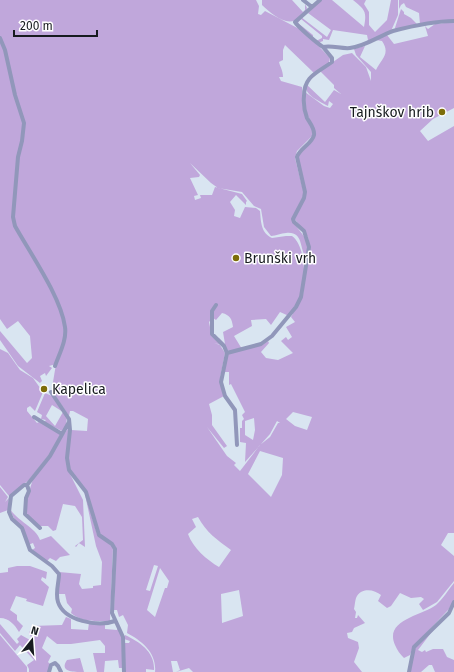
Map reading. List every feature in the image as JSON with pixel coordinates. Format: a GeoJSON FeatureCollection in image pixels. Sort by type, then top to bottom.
{"type":"FeatureCollection","features":[{"type":"Feature","properties":{"kind":"street"},"geometry":{"type":"LineString","coordinates":[[303,0],[312,7]]}},
{"type":"Feature","properties":{"kind":"street"},"geometry":{"type":"LineString","coordinates":[[227,353],[261,344],[272,336],[296,307],[301,297],[309,247],[304,231],[294,222],[293,219],[305,195],[297,157],[301,150],[310,142],[314,131],[304,110],[304,87],[306,81],[332,62],[332,58],[306,31],[298,27],[295,22],[320,0]]}},
{"type":"Feature","properties":{"kind":"street"},"geometry":{"type":"LineString","coordinates":[[322,47],[349,48],[369,43],[393,31],[454,21]]}},
{"type":"Feature","properties":{"kind":"street"},"geometry":{"type":"LineString","coordinates":[[0,38],[5,50],[15,95],[24,123],[18,158],[13,217],[15,226],[53,293],[65,327],[64,339],[55,366]]}},
{"type":"Feature","properties":{"kind":"street"},"geometry":{"type":"LineString","coordinates":[[216,305],[212,312],[212,334],[224,346],[227,353],[221,382],[225,396],[235,410],[237,445]]}},
{"type":"Feature","properties":{"kind":"street"},"geometry":{"type":"LineString","coordinates":[[51,392],[66,413],[70,422],[67,458],[69,470],[86,492],[99,534],[112,544],[114,549],[112,613],[123,636],[124,672]]}},
{"type":"Feature","properties":{"kind":"street"},"geometry":{"type":"LineString","coordinates":[[34,417],[62,434]]}},
{"type":"Feature","properties":{"kind":"street"},"geometry":{"type":"LineString","coordinates":[[70,422],[50,456],[27,485],[16,490],[11,496],[9,512],[12,519],[22,528],[30,550],[52,566],[59,574],[57,596],[62,609],[78,619],[88,622],[115,621]]}},
{"type":"Feature","properties":{"kind":"street"},"geometry":{"type":"LineString","coordinates":[[27,485],[29,491],[26,498],[25,514],[40,528]]}},
{"type":"Feature","properties":{"kind":"street"},"geometry":{"type":"LineString","coordinates":[[409,672],[414,647],[449,613],[454,602]]}},
{"type":"Feature","properties":{"kind":"street"},"geometry":{"type":"LineString","coordinates":[[49,672],[51,665],[55,663],[61,672]]}},
{"type":"Feature","properties":{"kind":"shaded area"},"geometry":{"type":"Polygon","coordinates":[[[0,0],[256,0],[259,6],[258,14],[261,15],[265,11],[305,32],[330,58],[329,63],[314,73],[285,45],[283,50],[283,60],[279,62],[283,75],[283,77],[279,77],[281,81],[302,87],[303,109],[313,131],[312,136],[297,151],[295,158],[304,194],[292,220],[306,240],[306,257],[296,235],[286,233],[271,236],[264,227],[261,209],[254,206],[242,192],[220,188],[242,194],[247,201],[246,205],[236,195],[230,202],[235,210],[234,216],[240,218],[245,207],[256,208],[260,211],[262,227],[268,236],[272,238],[292,236],[300,247],[304,264],[303,289],[289,316],[280,312],[271,325],[266,319],[251,320],[252,326],[234,336],[242,349],[230,352],[222,345],[214,343],[220,345],[225,353],[220,378],[224,396],[209,404],[212,415],[212,425],[227,446],[224,448],[207,427],[227,456],[236,463],[234,465],[240,471],[259,446],[245,462],[246,443],[240,442],[240,428],[242,428],[242,421],[244,419],[242,415],[245,412],[231,384],[229,385],[229,372],[223,372],[227,354],[262,345],[268,341],[269,343],[261,352],[266,358],[278,360],[293,353],[281,341],[286,337],[288,340],[292,337],[286,327],[295,322],[291,317],[303,295],[305,273],[310,251],[308,237],[294,218],[306,195],[298,155],[312,141],[315,133],[305,109],[305,92],[324,106],[330,108],[333,104],[329,101],[328,106],[312,97],[307,91],[306,84],[325,102],[334,90],[341,94],[320,71],[343,55],[352,53],[366,67],[371,81],[371,72],[356,55],[354,49],[365,46],[360,57],[376,70],[384,56],[386,49],[382,41],[376,40],[387,35],[394,44],[428,36],[425,26],[428,29],[435,24],[454,22],[454,108],[433,119],[420,131],[428,141],[454,126],[454,533],[448,533],[441,545],[454,556],[454,581],[437,602],[423,610],[419,604],[424,599],[421,597],[411,598],[400,593],[391,606],[387,608],[378,601],[381,595],[369,590],[362,591],[355,600],[354,609],[356,612],[355,618],[357,618],[358,615],[365,623],[354,628],[352,632],[347,633],[348,638],[358,642],[359,648],[354,662],[362,672],[193,672],[189,668],[176,672],[180,670],[177,661],[171,661],[173,672],[155,672],[154,659],[151,653],[143,644],[127,633],[128,625],[123,615],[119,617],[117,610],[114,610],[116,547],[98,532],[87,492],[70,472],[68,460],[71,430],[87,431],[88,419],[73,411],[70,411],[69,416],[52,391],[60,381],[52,388],[56,364],[49,366],[52,368],[46,376],[45,373],[40,376],[42,381],[40,383],[18,366],[0,340],[0,331],[27,363],[32,358],[30,336],[18,321],[7,329],[0,319],[0,0]],[[190,163],[200,175],[199,177],[190,178],[198,195],[194,196],[195,200],[201,198],[200,195],[212,195],[215,187],[218,188],[190,163]],[[222,313],[216,320],[213,318],[209,322],[212,337],[219,338],[225,344],[223,332],[233,327],[231,320],[229,316],[222,313]],[[293,412],[286,419],[295,426],[307,430],[312,417],[293,412]],[[254,418],[245,421],[245,435],[253,440],[255,430],[254,418]],[[277,421],[270,434],[261,444],[270,437],[278,423],[280,423],[277,421]],[[260,451],[248,474],[271,497],[282,475],[283,458],[260,451]],[[198,517],[192,519],[196,527],[188,534],[190,539],[201,553],[219,567],[231,550],[208,531],[198,517]],[[154,565],[146,590],[150,591],[158,566],[154,565]],[[160,568],[147,610],[155,617],[169,581],[160,568]],[[239,590],[221,594],[222,623],[243,616],[239,590]]]}},
{"type":"Feature","properties":{"kind":"shaded area"},"geometry":{"type":"Polygon","coordinates":[[[262,0],[292,0],[303,12],[305,10],[305,4],[307,8],[299,18],[294,21],[285,21],[275,16],[262,5],[262,0]]]}},
{"type":"Feature","properties":{"kind":"shaded area"},"geometry":{"type":"Polygon","coordinates":[[[321,0],[332,0],[364,27],[364,11],[353,0],[366,0],[364,4],[369,12],[369,25],[375,32],[387,20],[391,0],[398,0],[398,15],[391,31],[365,43],[368,40],[367,35],[333,30],[329,40],[323,39],[323,41],[318,43],[316,41],[322,38],[322,36],[301,19],[298,23],[313,35],[313,37],[296,23],[301,17],[327,37],[331,30],[308,13],[321,0]]]}},
{"type":"Feature","properties":{"kind":"shaded area"},"geometry":{"type":"Polygon","coordinates":[[[399,0],[454,0],[454,20],[420,24],[419,13],[406,7],[404,3],[399,9],[399,0]]]}},
{"type":"Feature","properties":{"kind":"shaded area"},"geometry":{"type":"Polygon","coordinates":[[[401,9],[404,14],[418,25],[394,31],[401,9]]]}},
{"type":"Feature","properties":{"kind":"shaded area"},"geometry":{"type":"Polygon","coordinates":[[[0,349],[8,353],[20,370],[33,378],[43,392],[35,411],[30,406],[27,408],[27,411],[37,423],[39,422],[61,433],[51,452],[29,480],[9,496],[0,485],[0,349]]]}},
{"type":"Feature","properties":{"kind":"shaded area"},"geometry":{"type":"Polygon","coordinates":[[[45,393],[52,396],[67,417],[66,426],[62,431],[44,422],[46,420],[41,419],[42,415],[37,412],[45,393]],[[52,405],[46,416],[55,426],[63,412],[52,405]]]}},
{"type":"Feature","properties":{"kind":"shaded area"},"geometry":{"type":"Polygon","coordinates":[[[69,427],[69,472],[83,500],[85,547],[79,543],[83,540],[82,517],[75,506],[63,504],[56,530],[53,531],[48,526],[40,526],[26,515],[26,501],[33,479],[69,427]]]}},
{"type":"Feature","properties":{"kind":"shaded area"},"geometry":{"type":"Polygon","coordinates":[[[0,487],[8,497],[5,502],[9,498],[8,510],[0,513],[0,487]]]}},
{"type":"Feature","properties":{"kind":"shaded area"},"geometry":{"type":"Polygon","coordinates":[[[84,490],[97,534],[113,547],[110,621],[90,621],[76,616],[71,613],[72,609],[67,603],[65,594],[59,594],[59,572],[81,574],[79,584],[82,589],[93,588],[93,586],[101,585],[102,562],[96,546],[84,490]]]}},
{"type":"Feature","properties":{"kind":"shaded area"},"geometry":{"type":"Polygon","coordinates":[[[9,507],[16,516],[38,535],[40,540],[51,536],[70,555],[60,557],[56,561],[50,558],[47,561],[32,550],[35,548],[33,543],[28,545],[9,507]]]}},
{"type":"Feature","properties":{"kind":"shaded area"},"geometry":{"type":"Polygon","coordinates":[[[30,566],[47,572],[46,579],[42,577],[41,580],[49,587],[43,606],[26,601],[27,599],[16,596],[10,610],[17,615],[17,620],[23,626],[19,632],[11,622],[0,618],[0,573],[8,572],[8,568],[30,566]]]}},
{"type":"Feature","properties":{"kind":"shaded area"},"geometry":{"type":"Polygon","coordinates":[[[454,583],[454,600],[449,609],[413,647],[410,655],[404,658],[395,645],[393,637],[399,624],[436,605],[454,583]]]}},
{"type":"Feature","properties":{"kind":"shaded area"},"geometry":{"type":"Polygon","coordinates":[[[66,617],[71,619],[71,629],[88,630],[89,623],[105,623],[105,629],[117,630],[118,627],[121,633],[123,668],[119,668],[118,660],[105,661],[104,672],[97,672],[93,653],[105,653],[105,646],[100,640],[71,644],[57,644],[47,636],[42,648],[51,656],[48,662],[50,664],[49,672],[29,672],[27,665],[34,660],[20,645],[15,651],[0,633],[0,624],[17,644],[19,642],[17,639],[21,635],[30,640],[31,637],[29,633],[32,626],[62,625],[66,617]]]}},
{"type":"Feature","properties":{"kind":"shaded area"},"geometry":{"type":"Polygon","coordinates":[[[434,629],[418,650],[422,652],[425,650],[426,652],[433,649],[443,649],[447,657],[454,660],[454,672],[435,672],[432,665],[429,665],[421,672],[410,672],[415,648],[434,629]]]}},
{"type":"Feature","properties":{"kind":"shaded area"},"geometry":{"type":"Polygon","coordinates":[[[0,635],[27,667],[27,672],[0,672],[0,635]]]}},
{"type":"Feature","properties":{"kind":"shaded area"},"geometry":{"type":"Polygon","coordinates":[[[125,635],[146,648],[152,658],[154,670],[146,669],[146,672],[125,672],[125,643],[129,643],[130,641],[124,639],[125,635]]]}},
{"type":"Feature","properties":{"kind":"shaded area"},"geometry":{"type":"Polygon","coordinates":[[[80,658],[84,672],[66,669],[65,664],[67,660],[80,658]]]}},
{"type":"Feature","properties":{"kind":"place","name":"Tajnškov hrib"},"geometry":{"type":"Point","coordinates":[442,112]}},
{"type":"Feature","properties":{"kind":"place","name":"Brunški vrh"},"geometry":{"type":"Point","coordinates":[236,258]}},
{"type":"Feature","properties":{"kind":"place","name":"Kapelica"},"geometry":{"type":"Point","coordinates":[44,389]}}]}
